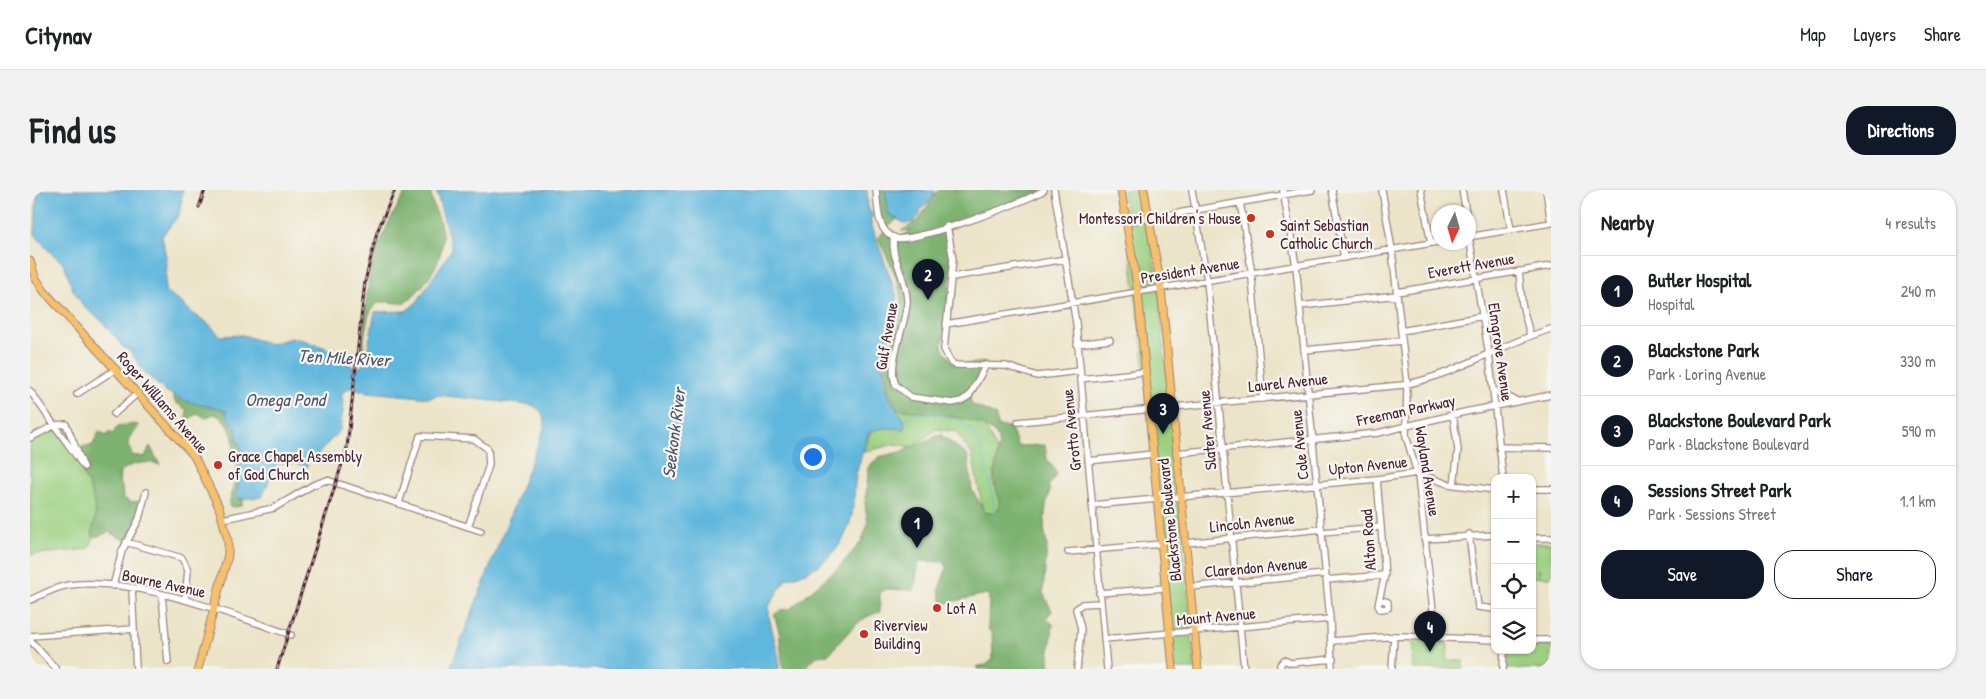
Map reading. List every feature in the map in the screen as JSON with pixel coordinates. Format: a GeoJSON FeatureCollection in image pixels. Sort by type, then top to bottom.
{"type":"FeatureCollection","features":[{"type":"Feature","properties":{"kind":"main road","name":"Blackstone Boulevard"},"geometry":{"type":"LineString","coordinates":[[1121,190],[1138,292],[1173,669]]}},
{"type":"Feature","properties":{"kind":"main road","name":"Blackstone Boulevard"},"geometry":{"type":"LineString","coordinates":[[1144,190],[1161,288],[1198,669]]}},
{"type":"Feature","properties":{"kind":"main road","name":"Roger Williams Avenue"},"geometry":{"type":"LineString","coordinates":[[30,261],[32,278],[194,456],[212,491],[223,519],[228,555],[198,669]]}},
{"type":"Feature","properties":{"kind":"street"},"geometry":{"type":"LineString","coordinates":[[876,190],[880,220],[884,230],[894,237],[924,233],[948,226],[1016,204],[1044,190]]}},
{"type":"Feature","properties":{"kind":"street","name":"Grotto Avenue"},"geometry":{"type":"LineString","coordinates":[[1054,190],[1078,344],[1107,669]]}},
{"type":"Feature","properties":{"kind":"street","name":"Slater Avenue"},"geometry":{"type":"LineString","coordinates":[[1192,190],[1207,281],[1244,669]]}},
{"type":"Feature","properties":{"kind":"street"},"geometry":{"type":"LineString","coordinates":[[1126,222],[1240,202],[1284,192],[1312,190]]}},
{"type":"Feature","properties":{"kind":"street"},"geometry":{"type":"LineString","coordinates":[[1332,190],[1344,258]]}},
{"type":"Feature","properties":{"kind":"street","name":"Wayland Avenue"},"geometry":{"type":"LineString","coordinates":[[1382,190],[1392,250],[1407,384],[1405,427],[1417,473],[1436,637]]}},
{"type":"Feature","properties":{"kind":"street"},"geometry":{"type":"LineString","coordinates":[[1421,190],[1431,244]]}},
{"type":"Feature","properties":{"kind":"street"},"geometry":{"type":"LineString","coordinates":[[1462,190],[1465,205]]}},
{"type":"Feature","properties":{"kind":"street"},"geometry":{"type":"LineString","coordinates":[[1504,190],[1511,230]]}},
{"type":"Feature","properties":{"kind":"street"},"geometry":{"type":"LineString","coordinates":[[1476,236],[1551,223],[1546,190]]}},
{"type":"Feature","properties":{"kind":"street","name":"Cole Avenue"},"geometry":{"type":"LineString","coordinates":[[1284,192],[1296,266],[1330,619],[1332,669]]}},
{"type":"Feature","properties":{"kind":"street"},"geometry":{"type":"LineString","coordinates":[[1240,202],[1251,273],[1263,399]]}},
{"type":"Feature","properties":{"kind":"street"},"geometry":{"type":"LineString","coordinates":[[948,226],[953,259],[944,349],[951,363],[956,365],[1006,366],[1037,376],[1079,371]]}},
{"type":"Feature","properties":{"kind":"street","name":"Gulf Avenue"},"geometry":{"type":"LineString","coordinates":[[894,237],[894,249],[906,286],[907,303],[901,339],[892,367],[892,378],[896,385],[911,397],[952,403],[961,401],[969,396],[986,365]]}},
{"type":"Feature","properties":{"kind":"street","name":"President Avenue"},"geometry":{"type":"LineString","coordinates":[[946,324],[1431,244]]}},
{"type":"Feature","properties":{"kind":"street","name":"Elmgrove Avenue"},"geometry":{"type":"LineString","coordinates":[[1471,250],[1489,355],[1503,474]]}},
{"type":"Feature","properties":{"kind":"street"},"geometry":{"type":"LineString","coordinates":[[952,276],[1066,259]]}},
{"type":"Feature","properties":{"kind":"street","name":"Everett Avenue"},"geometry":{"type":"LineString","coordinates":[[1300,306],[1397,294],[1476,278],[1551,266]]}},
{"type":"Feature","properties":{"kind":"street"},"geometry":{"type":"LineString","coordinates":[[1519,271],[1522,304],[1530,335]]}},
{"type":"Feature","properties":{"kind":"street"},"geometry":{"type":"LineString","coordinates":[[1401,331],[1483,316]]}},
{"type":"Feature","properties":{"kind":"street","name":"Laurel Avenue"},"geometry":{"type":"LineString","coordinates":[[1018,422],[1407,384],[1446,373],[1530,335],[1551,329]]}},
{"type":"Feature","properties":{"kind":"street"},"geometry":{"type":"LineString","coordinates":[[1078,344],[1110,340]]}},
{"type":"Feature","properties":{"kind":"street"},"geometry":{"type":"LineString","coordinates":[[1304,350],[1402,341]]}},
{"type":"Feature","properties":{"kind":"street"},"geometry":{"type":"LineString","coordinates":[[78,394],[116,369]]}},
{"type":"Feature","properties":{"kind":"street"},"geometry":{"type":"LineString","coordinates":[[1080,379],[1145,372]]}},
{"type":"Feature","properties":{"kind":"street"},"geometry":{"type":"LineString","coordinates":[[1493,390],[1518,401]]}},
{"type":"Feature","properties":{"kind":"street"},"geometry":{"type":"LineString","coordinates":[[30,391],[55,425],[81,467],[84,467],[66,424],[55,425],[30,438]]}},
{"type":"Feature","properties":{"kind":"street"},"geometry":{"type":"LineString","coordinates":[[114,414],[138,393]]}},
{"type":"Feature","properties":{"kind":"street","name":"Freeman Parkway"},"geometry":{"type":"LineString","coordinates":[[1176,453],[1378,433],[1453,414],[1551,395]]}},
{"type":"Feature","properties":{"kind":"street"},"geometry":{"type":"LineString","coordinates":[[1453,414],[1458,450],[1454,486]]}},
{"type":"Feature","properties":{"kind":"street"},"geometry":{"type":"LineString","coordinates":[[399,503],[420,436],[474,439],[488,449],[490,461],[468,527]]}},
{"type":"Feature","properties":{"kind":"street"},"geometry":{"type":"LineString","coordinates":[[1500,447],[1551,448]]}},
{"type":"Feature","properties":{"kind":"street"},"geometry":{"type":"LineString","coordinates":[[1088,461],[1153,454]]}},
{"type":"Feature","properties":{"kind":"street","name":"Upton Avenue"},"geometry":{"type":"LineString","coordinates":[[1092,506],[1377,479],[1417,473],[1454,486],[1491,490]]}},
{"type":"Feature","properties":{"kind":"street","name":"Alton Road"},"geometry":{"type":"LineString","coordinates":[[1377,479],[1385,575],[1380,599]]}},
{"type":"Feature","properties":{"kind":"street"},"geometry":{"type":"LineString","coordinates":[[223,519],[274,508],[313,485],[327,480],[481,531]]}},
{"type":"Feature","properties":{"kind":"street"},"geometry":{"type":"LineString","coordinates":[[1536,488],[1551,488]]}},
{"type":"Feature","properties":{"kind":"street"},"geometry":{"type":"LineString","coordinates":[[113,586],[119,559],[139,519],[146,492]]}},
{"type":"Feature","properties":{"kind":"street","name":"Lincoln Avenue"},"geometry":{"type":"LineString","coordinates":[[1186,543],[1381,527]]}},
{"type":"Feature","properties":{"kind":"street"},"geometry":{"type":"LineString","coordinates":[[1469,534],[1478,607],[1491,609]]}},
{"type":"Feature","properties":{"kind":"street"},"geometry":{"type":"LineString","coordinates":[[1424,538],[1491,534]]}},
{"type":"Feature","properties":{"kind":"street"},"geometry":{"type":"LineString","coordinates":[[1536,538],[1551,538]]}},
{"type":"Feature","properties":{"kind":"street"},"geometry":{"type":"LineString","coordinates":[[126,542],[182,558],[188,570],[185,600]]}},
{"type":"Feature","properties":{"kind":"street"},"geometry":{"type":"LineString","coordinates":[[1068,552],[1161,544]]}},
{"type":"Feature","properties":{"kind":"street","name":"Clarendon Avenue"},"geometry":{"type":"LineString","coordinates":[[1190,587],[1326,577],[1385,575]]}},
{"type":"Feature","properties":{"kind":"street","name":"Bourne Avenue"},"geometry":{"type":"LineString","coordinates":[[30,600],[69,585],[113,586],[185,600],[291,635]]}},
{"type":"Feature","properties":{"kind":"street"},"geometry":{"type":"LineString","coordinates":[[1099,593],[1165,588]]}},
{"type":"Feature","properties":{"kind":"street"},"geometry":{"type":"LineString","coordinates":[[132,589],[136,669]]}},
{"type":"Feature","properties":{"kind":"street"},"geometry":{"type":"LineString","coordinates":[[162,595],[168,662]]}},
{"type":"Feature","properties":{"kind":"street"},"geometry":{"type":"LineString","coordinates":[[1077,669],[1081,629],[1076,609],[1082,604],[1100,603]]}},
{"type":"Feature","properties":{"kind":"street","name":"Mount Avenue"},"geometry":{"type":"LineString","coordinates":[[1104,639],[1330,619]]}},
{"type":"Feature","properties":{"kind":"street"},"geometry":{"type":"LineString","coordinates":[[30,636],[134,628]]}},
{"type":"Feature","properties":{"kind":"street"},"geometry":{"type":"LineString","coordinates":[[1392,669],[1394,636]]}},
{"type":"Feature","properties":{"kind":"street"},"geometry":{"type":"LineString","coordinates":[[1331,640],[1394,636],[1491,640]]}},
{"type":"Feature","properties":{"kind":"street"},"geometry":{"type":"LineString","coordinates":[[30,640],[56,669]]}},
{"type":"Feature","properties":{"kind":"street"},"geometry":{"type":"LineString","coordinates":[[1536,640],[1551,640]]}},
{"type":"Feature","properties":{"kind":"street"},"geometry":{"type":"LineString","coordinates":[[1503,669],[1504,654]]}},
{"type":"Feature","properties":{"kind":"street"},"geometry":{"type":"LineString","coordinates":[[1281,669],[1280,665],[1284,660],[1290,666],[1333,658]]}},
{"type":"Feature","properties":{"kind":"green space"},"geometry":{"type":"Polygon","coordinates":[[[407,190],[431,190],[442,235],[439,257],[429,278],[405,303],[381,302],[375,305],[368,318],[362,361],[360,361],[369,279],[375,256],[384,233],[407,190]]]}},
{"type":"Feature","properties":{"kind":"green space"},"geometry":{"type":"Polygon","coordinates":[[[877,190],[925,190],[887,229],[890,233],[901,237],[912,230],[901,231],[918,221],[938,190],[1044,190],[948,226],[953,255],[942,347],[952,362],[967,364],[986,362],[970,395],[971,404],[995,415],[999,427],[1010,427],[1018,446],[1045,445],[1047,459],[1057,473],[1048,487],[1050,489],[1044,527],[1047,546],[1043,593],[1052,611],[1046,618],[1053,624],[1049,659],[1050,669],[978,669],[978,666],[986,665],[993,659],[992,633],[988,629],[989,597],[986,594],[942,604],[939,589],[947,567],[944,562],[919,561],[914,590],[885,589],[880,594],[880,612],[864,618],[845,635],[828,655],[817,656],[807,666],[808,669],[783,669],[779,631],[774,615],[781,610],[790,609],[838,568],[861,542],[868,525],[865,503],[869,466],[879,457],[903,451],[940,434],[968,456],[972,490],[986,513],[993,513],[999,508],[995,477],[998,440],[994,432],[984,426],[954,417],[897,409],[889,391],[886,379],[887,359],[899,320],[901,300],[895,276],[878,238],[886,229],[881,217],[877,190]]]}},
{"type":"Feature","properties":{"kind":"green space"},"geometry":{"type":"Polygon","coordinates":[[[1123,190],[1142,190],[1158,285],[1195,669],[1175,669],[1161,505],[1123,190]]]}},
{"type":"Feature","properties":{"kind":"green space"},"geometry":{"type":"Polygon","coordinates":[[[885,384],[890,398],[943,415],[964,418],[973,417],[984,423],[998,453],[993,482],[1007,508],[986,526],[972,454],[956,432],[936,429],[913,447],[894,444],[864,452],[885,384]]]}},
{"type":"Feature","properties":{"kind":"green space"},"geometry":{"type":"Polygon","coordinates":[[[172,394],[182,400],[226,411],[236,428],[237,440],[242,450],[237,495],[241,500],[244,499],[242,505],[236,507],[229,506],[238,464],[237,452],[233,452],[232,435],[227,424],[214,414],[205,418],[198,413],[189,419],[186,418],[187,410],[175,402],[172,394]]]}},
{"type":"Feature","properties":{"kind":"green space"},"geometry":{"type":"Polygon","coordinates":[[[66,424],[91,487],[97,520],[95,535],[88,549],[30,555],[30,437],[66,424]]]}},
{"type":"Feature","properties":{"kind":"green space"},"geometry":{"type":"Polygon","coordinates":[[[129,424],[139,425],[129,439],[132,455],[145,457],[150,446],[160,465],[155,463],[138,463],[120,473],[119,483],[122,487],[123,498],[131,502],[140,501],[143,503],[126,541],[109,532],[93,538],[94,502],[83,475],[84,468],[77,450],[80,447],[93,445],[99,431],[107,436],[109,432],[113,434],[117,427],[129,424]]]}},
{"type":"Feature","properties":{"kind":"green space"},"geometry":{"type":"Polygon","coordinates":[[[1536,543],[1551,543],[1551,577],[1540,577],[1539,569],[1539,577],[1536,577],[1536,543]]]}},
{"type":"Feature","properties":{"kind":"green space"},"geometry":{"type":"Polygon","coordinates":[[[1413,641],[1448,644],[1447,660],[1463,661],[1463,669],[1412,669],[1413,641]]]}},
{"type":"Feature","properties":{"kind":"green space"},"geometry":{"type":"Polygon","coordinates":[[[1536,646],[1551,646],[1551,669],[1508,669],[1509,654],[1536,654],[1536,646]]]}},
{"type":"Feature","properties":{"kind":"water"},"geometry":{"type":"Polygon","coordinates":[[[37,190],[183,190],[179,215],[162,236],[167,263],[165,291],[208,323],[221,336],[243,335],[269,344],[292,338],[301,339],[348,356],[351,367],[361,367],[365,362],[375,312],[406,311],[417,302],[452,249],[436,190],[867,190],[868,207],[873,216],[870,220],[897,297],[883,366],[885,384],[890,399],[904,420],[905,429],[881,428],[868,434],[856,475],[853,509],[845,535],[839,545],[822,562],[799,575],[786,579],[769,606],[769,617],[779,658],[779,669],[450,669],[545,426],[540,411],[532,405],[437,395],[430,398],[359,391],[359,388],[349,388],[341,394],[344,404],[340,430],[314,458],[307,458],[307,467],[294,463],[276,464],[262,497],[239,499],[237,495],[242,450],[237,440],[236,428],[228,419],[226,411],[182,400],[164,390],[144,372],[131,352],[123,347],[102,321],[84,307],[73,290],[64,264],[46,248],[35,234],[37,190]]]}},
{"type":"Feature","properties":{"kind":"water"},"geometry":{"type":"Polygon","coordinates":[[[885,190],[935,191],[933,198],[920,210],[920,214],[914,222],[905,224],[889,214],[885,190]]]}},
{"type":"Feature","properties":{"kind":"waterway"},"geometry":{"type":"LineString","coordinates":[[904,420],[917,414],[931,413],[952,418],[969,428],[980,446],[984,459],[996,521]]}},
{"type":"Feature","properties":{"kind":"railway"},"geometry":{"type":"LineString","coordinates":[[199,207],[205,190]]}},
{"type":"Feature","properties":{"kind":"railway"},"geometry":{"type":"LineString","coordinates":[[277,669],[347,448],[365,282],[377,232],[395,190]]}},
{"type":"Feature","properties":{"kind":"place","name":"Montessori Children's House"},"geometry":{"type":"Point","coordinates":[1251,218]}},
{"type":"Feature","properties":{"kind":"place","name":"Saint Sebastian Catholic Church"},"geometry":{"type":"Point","coordinates":[1270,234]}},
{"type":"Feature","properties":{"kind":"place","name":"Blackstone Park"},"geometry":{"type":"Point","coordinates":[928,300]}},
{"type":"Feature","properties":{"kind":"place","name":"Blackstone Boulevard Park"},"geometry":{"type":"Point","coordinates":[1163,434]}},
{"type":"Feature","properties":{"kind":"place","name":"Grace Chapel Assembly of God Church"},"geometry":{"type":"Point","coordinates":[218,465]}},
{"type":"Feature","properties":{"kind":"place","name":"Butler Hospital"},"geometry":{"type":"Point","coordinates":[917,548]}},
{"type":"Feature","properties":{"kind":"place","name":"Lot A"},"geometry":{"type":"Point","coordinates":[937,608]}},
{"type":"Feature","properties":{"kind":"place","name":"Riverview Building"},"geometry":{"type":"Point","coordinates":[864,634]}},
{"type":"Feature","properties":{"kind":"place","name":"Sessions Street Park"},"geometry":{"type":"Point","coordinates":[1430,652]}},
{"type":"Feature","properties":{"kind":"water label","name":"Ten Mile River"},"geometry":{"type":"Point","coordinates":[344,358]}},
{"type":"Feature","properties":{"kind":"water label","name":"Omega Pond"},"geometry":{"type":"Point","coordinates":[285,400]}},
{"type":"Feature","properties":{"kind":"water label","name":"Seekonk River"},"geometry":{"type":"Point","coordinates":[674,433]}}]}
